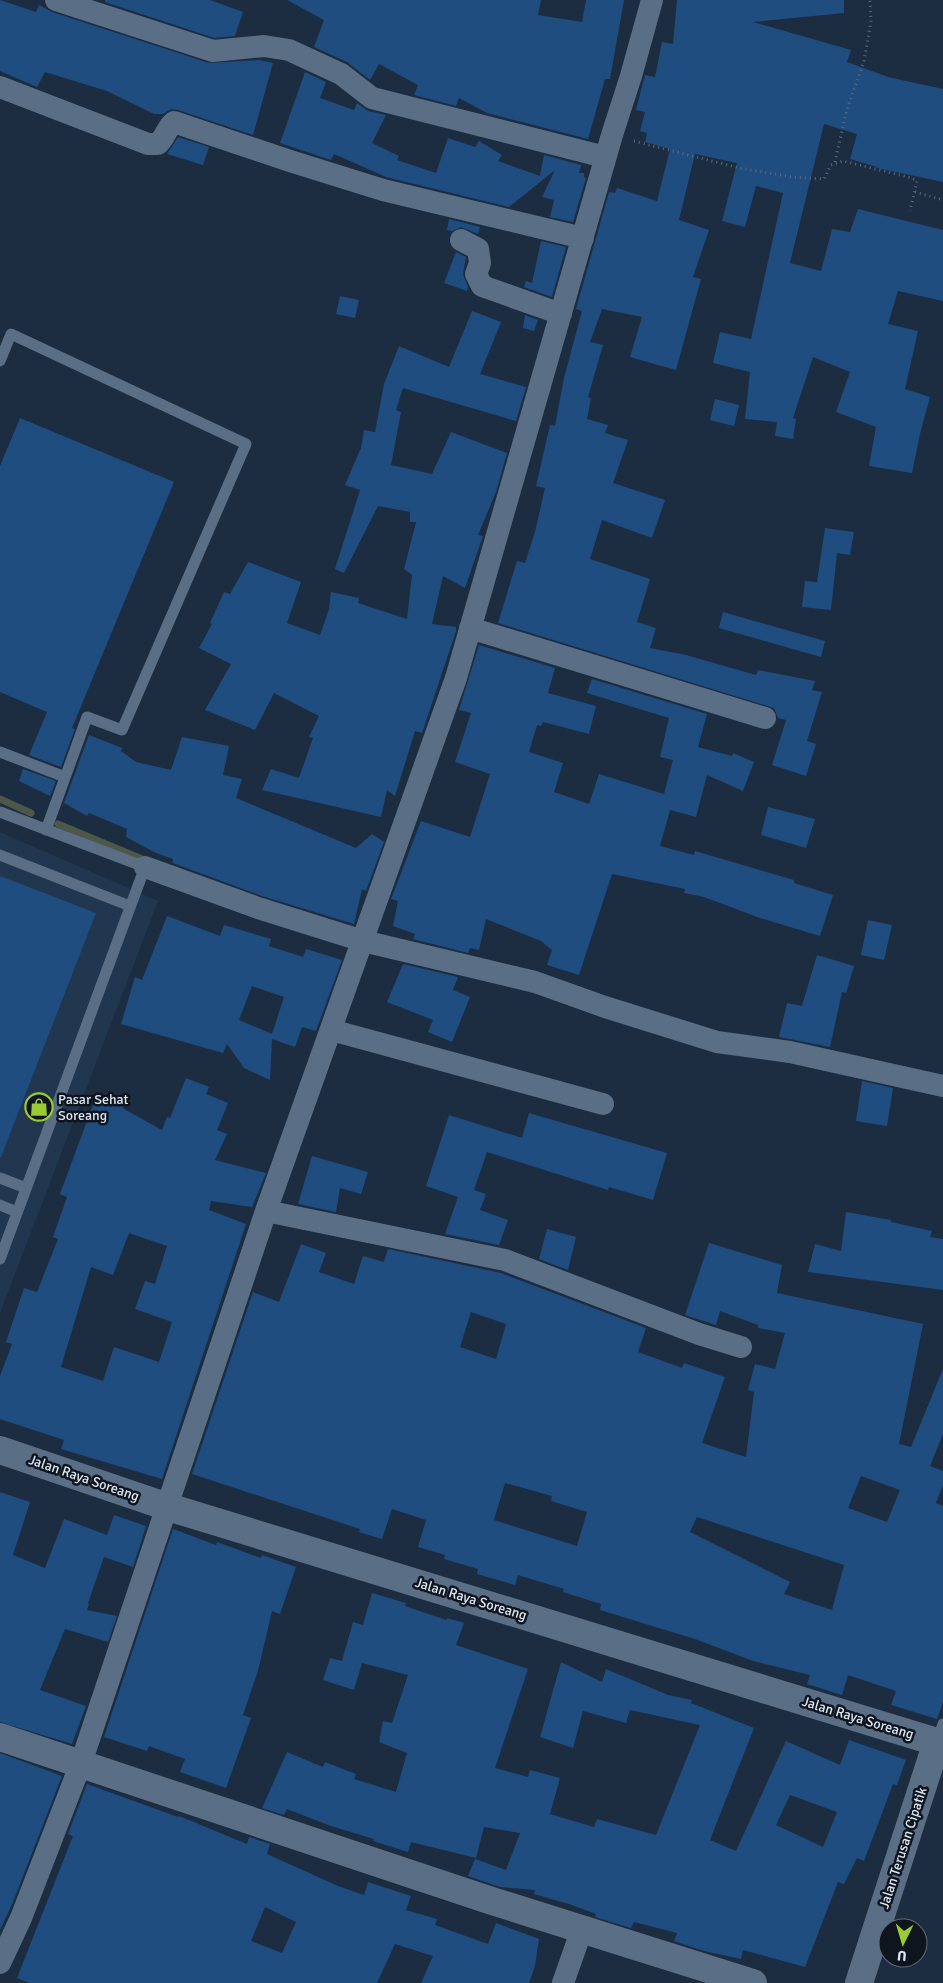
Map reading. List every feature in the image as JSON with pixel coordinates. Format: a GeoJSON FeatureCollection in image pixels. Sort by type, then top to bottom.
{"type":"FeatureCollection","features":[{"type":"Feature","properties":{"kind":"main road","name":"Jalan Raya Soreang"},"geometry":{"type":"LineString","coordinates":[[0,1450],[168,1506],[941,1736]]}},
{"type":"Feature","properties":{"kind":"main road","name":"Jalan Terusan Cipatik"},"geometry":{"type":"LineString","coordinates":[[860,1983],[941,1736]]}},
{"type":"Feature","properties":{"kind":"main road"},"geometry":{"type":"LineString","coordinates":[[0,1737],[582,1929],[753,1983]]}},
{"type":"Feature","properties":{"kind":"street"},"geometry":{"type":"LineString","coordinates":[[56,0],[213,51],[264,46],[289,50],[341,74],[372,98],[605,157]]}},
{"type":"Feature","properties":{"kind":"street"},"geometry":{"type":"LineString","coordinates":[[0,1963],[21,1918],[81,1763],[266,1211],[456,678],[605,157],[631,76],[652,0]]}},
{"type":"Feature","properties":{"kind":"street"},"geometry":{"type":"LineString","coordinates":[[0,87],[148,144],[158,144],[174,122],[383,190],[583,238]]}},
{"type":"Feature","properties":{"kind":"street"},"geometry":{"type":"LineString","coordinates":[[461,240],[478,249],[480,263],[476,274],[482,286],[561,314]]}},
{"type":"Feature","properties":{"kind":"street"},"geometry":{"type":"LineString","coordinates":[[470,628],[765,718]]}},
{"type":"Feature","properties":{"kind":"street"},"geometry":{"type":"LineString","coordinates":[[145,867],[258,908],[363,941],[535,982],[605,1007],[718,1042],[790,1052],[943,1086]]}},
{"type":"Feature","properties":{"kind":"street"},"geometry":{"type":"LineString","coordinates":[[331,1030],[603,1104]]}},
{"type":"Feature","properties":{"kind":"street"},"geometry":{"type":"LineString","coordinates":[[266,1211],[505,1260],[699,1334],[742,1347]]}},
{"type":"Feature","properties":{"kind":"street"},"geometry":{"type":"LineString","coordinates":[[563,1983],[582,1929]]}},
{"type":"Feature","properties":{"kind":"lane"},"geometry":{"type":"LineString","coordinates":[[0,361],[11,334],[246,444],[122,730],[88,717],[46,830]]}},
{"type":"Feature","properties":{"kind":"lane"},"geometry":{"type":"LineString","coordinates":[[0,752],[65,777]]}},
{"type":"Feature","properties":{"kind":"lane"},"geometry":{"type":"LineString","coordinates":[[0,812],[145,867],[17,1212],[4,1236],[0,1259]]}},
{"type":"Feature","properties":{"kind":"lane"},"geometry":{"type":"LineString","coordinates":[[0,855],[130,906]]}},
{"type":"Feature","properties":{"kind":"lane"},"geometry":{"type":"LineString","coordinates":[[0,1178],[26,1188]]}},
{"type":"Feature","properties":{"kind":"lane"},"geometry":{"type":"LineString","coordinates":[[0,1206],[17,1212]]}},
{"type":"Feature","properties":{"kind":"path"},"geometry":{"type":"LineString","coordinates":[[612,135],[739,168],[792,177],[824,179],[831,165],[835,162],[847,109],[860,77],[870,22],[870,0]]}},
{"type":"Feature","properties":{"kind":"path"},"geometry":{"type":"LineString","coordinates":[[835,162],[852,163],[912,178],[917,181],[910,211]]}},
{"type":"Feature","properties":{"kind":"path"},"geometry":{"type":"LineString","coordinates":[[915,192],[943,200]]}},
{"type":"Feature","properties":{"kind":"shaded area","name":"Pasar Sehat Soreang"},"geometry":{"type":"Polygon","coordinates":[[[0,832],[158,901],[0,1313],[0,832]]]}},
{"type":"Feature","properties":{"kind":"building"},"geometry":{"type":"Polygon","coordinates":[[[0,0],[36,12],[39,5],[52,12],[209,63],[259,60],[273,63],[253,135],[178,110],[171,109],[163,114],[154,114],[107,91],[45,72],[37,87],[0,71],[0,0]]]}},
{"type":"Feature","properties":{"kind":"building"},"geometry":{"type":"Polygon","coordinates":[[[105,0],[210,0],[243,12],[235,36],[214,38],[105,2],[105,0]]]}},
{"type":"Feature","properties":{"kind":"building"},"geometry":{"type":"Polygon","coordinates":[[[287,0],[541,0],[538,15],[582,22],[586,0],[624,0],[610,79],[605,79],[588,139],[487,113],[459,98],[456,106],[414,95],[418,85],[379,64],[370,80],[347,62],[314,47],[324,20],[287,0]]]}},
{"type":"Feature","properties":{"kind":"building"},"geometry":{"type":"Polygon","coordinates":[[[677,0],[844,0],[844,13],[753,22],[851,50],[847,62],[888,77],[943,89],[943,182],[877,168],[850,159],[857,134],[824,124],[790,263],[821,271],[832,229],[850,232],[858,209],[943,230],[943,301],[898,291],[888,324],[918,331],[905,389],[930,397],[912,473],[869,466],[876,427],[836,412],[850,372],[813,357],[793,418],[796,419],[793,439],[775,436],[777,422],[745,419],[750,372],[713,363],[720,332],[751,339],[783,193],[756,186],[745,227],[722,221],[737,163],[695,154],[679,220],[709,230],[693,277],[701,279],[676,370],[630,357],[642,317],[602,309],[590,342],[603,345],[588,397],[591,398],[587,419],[608,425],[605,433],[628,440],[613,483],[665,500],[652,538],[602,520],[590,559],[650,579],[637,622],[656,628],[650,648],[686,655],[756,675],[758,670],[815,681],[812,690],[822,692],[807,741],[816,744],[806,776],[772,765],[786,720],[778,718],[774,708],[498,623],[517,561],[525,563],[535,532],[545,488],[536,486],[550,425],[555,426],[564,378],[582,311],[576,309],[609,192],[615,193],[617,188],[657,201],[670,149],[645,142],[647,133],[640,131],[645,112],[636,110],[645,75],[655,77],[662,42],[673,44],[677,0]]]}},
{"type":"Feature","properties":{"kind":"building"},"geometry":{"type":"Polygon","coordinates":[[[305,72],[326,82],[320,98],[354,110],[357,103],[368,111],[386,115],[372,143],[399,156],[397,160],[436,173],[448,138],[475,147],[479,141],[502,155],[498,161],[540,176],[544,155],[581,165],[579,173],[584,173],[586,178],[573,222],[550,217],[554,200],[542,197],[555,170],[509,207],[386,177],[334,154],[331,160],[280,143],[305,72]]]}},
{"type":"Feature","properties":{"kind":"building"},"geometry":{"type":"Polygon","coordinates":[[[178,137],[209,147],[203,165],[167,154],[178,137]]]}},
{"type":"Feature","properties":{"kind":"building"},"geometry":{"type":"Polygon","coordinates":[[[449,219],[480,227],[478,234],[461,227],[452,231],[447,230],[449,219]]]}},
{"type":"Feature","properties":{"kind":"building"},"geometry":{"type":"Polygon","coordinates":[[[541,241],[566,247],[552,297],[524,287],[526,281],[532,283],[541,241]]]}},
{"type":"Feature","properties":{"kind":"building"},"geometry":{"type":"Polygon","coordinates":[[[456,252],[466,257],[463,274],[468,287],[467,291],[444,283],[456,252]]]}},
{"type":"Feature","properties":{"kind":"building"},"geometry":{"type":"Polygon","coordinates":[[[340,296],[359,300],[355,318],[336,314],[340,296]]]}},
{"type":"Feature","properties":{"kind":"building"},"geometry":{"type":"Polygon","coordinates":[[[472,311],[501,322],[480,374],[526,387],[516,421],[403,388],[396,410],[401,412],[391,465],[432,474],[451,432],[507,453],[496,492],[478,535],[483,536],[465,588],[443,576],[432,624],[456,627],[456,631],[422,733],[415,731],[395,796],[387,790],[381,817],[262,790],[271,769],[299,778],[313,738],[309,737],[319,716],[274,693],[255,730],[205,710],[231,664],[199,648],[212,624],[210,623],[224,592],[230,594],[248,562],[301,582],[287,623],[320,635],[329,609],[331,592],[359,598],[358,603],[407,619],[412,575],[404,569],[416,522],[410,522],[410,512],[378,506],[344,573],[335,569],[360,490],[345,485],[361,448],[364,430],[375,432],[384,384],[399,346],[449,367],[472,311]]]}},
{"type":"Feature","properties":{"kind":"building"},"geometry":{"type":"Polygon","coordinates":[[[525,315],[538,320],[534,331],[523,328],[525,315]]]}},
{"type":"Feature","properties":{"kind":"building"},"geometry":{"type":"Polygon","coordinates":[[[715,399],[739,405],[734,426],[710,420],[715,399]]]}},
{"type":"Feature","properties":{"kind":"building"},"geometry":{"type":"Polygon","coordinates":[[[20,418],[174,482],[72,728],[75,729],[61,767],[29,755],[47,712],[0,692],[0,466],[20,418]]]}},
{"type":"Feature","properties":{"kind":"building"},"geometry":{"type":"Polygon","coordinates":[[[825,528],[854,532],[850,555],[837,553],[831,610],[802,607],[805,581],[817,582],[825,528]]]}},
{"type":"Feature","properties":{"kind":"building"},"geometry":{"type":"Polygon","coordinates":[[[723,612],[825,641],[821,657],[719,628],[723,612]]]}},
{"type":"Feature","properties":{"kind":"building"},"geometry":{"type":"Polygon","coordinates":[[[479,645],[555,668],[548,693],[596,706],[589,734],[543,722],[541,726],[537,725],[529,752],[563,763],[554,792],[589,804],[599,774],[664,794],[673,760],[660,757],[669,718],[587,693],[592,679],[707,714],[698,747],[732,756],[733,753],[754,762],[743,791],[707,775],[696,817],[670,810],[660,846],[694,855],[695,851],[794,880],[794,883],[833,895],[820,936],[760,918],[704,897],[684,893],[685,889],[612,874],[579,975],[547,965],[552,950],[541,941],[486,919],[479,950],[470,948],[468,953],[413,939],[415,934],[393,926],[398,901],[391,899],[421,821],[470,837],[490,774],[455,762],[471,713],[459,710],[479,645]]]}},
{"type":"Feature","properties":{"kind":"building"},"geometry":{"type":"Polygon","coordinates":[[[89,735],[122,748],[121,751],[136,762],[171,770],[182,737],[229,746],[223,775],[242,779],[236,798],[356,848],[372,834],[384,842],[366,891],[362,889],[354,924],[262,896],[173,863],[173,859],[156,853],[126,837],[127,829],[89,813],[87,816],[64,803],[89,735]]]}},
{"type":"Feature","properties":{"kind":"building"},"geometry":{"type":"Polygon","coordinates":[[[23,769],[56,781],[50,796],[19,781],[23,769]]]}},
{"type":"Feature","properties":{"kind":"building"},"geometry":{"type":"Polygon","coordinates":[[[768,807],[815,819],[806,848],[761,835],[768,807]]]}},
{"type":"Feature","properties":{"kind":"building"},"geometry":{"type":"Polygon","coordinates":[[[0,876],[96,913],[1,1157],[0,1157],[0,876]]]}},
{"type":"Feature","properties":{"kind":"building"},"geometry":{"type":"Polygon","coordinates":[[[167,916],[220,936],[224,925],[271,939],[269,946],[303,957],[306,949],[342,960],[316,1031],[302,1027],[295,1047],[272,1039],[270,1080],[244,1068],[227,1044],[223,1053],[121,1024],[135,977],[142,980],[167,916]],[[252,986],[239,1020],[272,1034],[284,997],[252,986]]]}},
{"type":"Feature","properties":{"kind":"building"},"geometry":{"type":"Polygon","coordinates":[[[868,920],[892,925],[884,960],[861,955],[868,920]]]}},
{"type":"Feature","properties":{"kind":"building"},"geometry":{"type":"Polygon","coordinates":[[[817,955],[854,966],[846,993],[842,992],[830,1047],[779,1037],[787,1003],[802,1006],[817,955]]]}},
{"type":"Feature","properties":{"kind":"building"},"geometry":{"type":"Polygon","coordinates":[[[403,964],[458,977],[453,990],[470,997],[452,1042],[428,1032],[433,1020],[387,1002],[403,964]]]}},
{"type":"Feature","properties":{"kind":"building"},"geometry":{"type":"Polygon","coordinates":[[[186,1078],[209,1087],[206,1094],[228,1103],[217,1130],[227,1134],[215,1160],[266,1173],[252,1207],[211,1201],[209,1210],[246,1224],[162,1479],[61,1449],[64,1440],[0,1419],[0,1376],[12,1344],[6,1342],[24,1288],[37,1292],[58,1239],[53,1237],[67,1197],[60,1194],[97,1094],[120,1099],[124,1109],[162,1130],[167,1117],[170,1118],[186,1078]],[[129,1233],[113,1275],[91,1267],[61,1367],[103,1381],[114,1347],[159,1362],[172,1322],[135,1309],[145,1281],[155,1284],[167,1246],[129,1233]]]}},
{"type":"Feature","properties":{"kind":"building"},"geometry":{"type":"Polygon","coordinates":[[[862,1081],[893,1088],[887,1126],[856,1121],[862,1081]]]}},
{"type":"Feature","properties":{"kind":"building"},"geometry":{"type":"Polygon","coordinates":[[[529,1113],[667,1153],[653,1200],[609,1187],[608,1190],[487,1152],[474,1190],[486,1194],[480,1210],[508,1220],[499,1245],[445,1234],[458,1197],[426,1186],[449,1115],[522,1138],[529,1113]]]}},
{"type":"Feature","properties":{"kind":"building"},"geometry":{"type":"Polygon","coordinates":[[[312,1156],[368,1172],[361,1194],[340,1188],[336,1212],[298,1204],[312,1156]]]}},
{"type":"Feature","properties":{"kind":"building"},"geometry":{"type":"Polygon","coordinates":[[[846,1212],[891,1220],[891,1222],[932,1231],[930,1237],[943,1239],[943,1290],[808,1272],[815,1244],[841,1251],[846,1212]]]}},
{"type":"Feature","properties":{"kind":"building"},"geometry":{"type":"Polygon","coordinates":[[[547,1229],[576,1237],[568,1270],[539,1259],[547,1229]]]}},
{"type":"Feature","properties":{"kind":"building"},"geometry":{"type":"Polygon","coordinates":[[[709,1243],[782,1265],[777,1293],[923,1324],[899,1444],[911,1447],[943,1369],[943,1434],[930,1466],[943,1471],[943,1485],[936,1503],[943,1506],[943,1702],[937,1719],[891,1705],[896,1691],[848,1675],[842,1695],[807,1684],[810,1675],[753,1661],[695,1639],[600,1610],[601,1604],[563,1592],[564,1589],[518,1575],[515,1585],[477,1574],[478,1569],[444,1559],[445,1555],[418,1547],[426,1520],[392,1509],[382,1539],[359,1532],[360,1529],[192,1474],[253,1292],[279,1302],[301,1244],[326,1253],[319,1272],[354,1284],[363,1256],[384,1262],[388,1249],[501,1273],[646,1328],[638,1352],[682,1368],[684,1363],[725,1377],[702,1443],[746,1457],[754,1392],[748,1390],[755,1364],[775,1369],[785,1333],[758,1328],[758,1325],[720,1311],[716,1325],[685,1315],[709,1243]],[[471,1312],[460,1347],[496,1359],[506,1324],[471,1312]],[[861,1476],[848,1508],[887,1522],[900,1490],[861,1476]],[[505,1483],[494,1520],[577,1546],[587,1512],[551,1501],[552,1496],[505,1483]],[[697,1517],[690,1532],[790,1582],[784,1594],[832,1610],[844,1565],[697,1517]]]}},
{"type":"Feature","properties":{"kind":"building"},"geometry":{"type":"Polygon","coordinates":[[[0,1492],[30,1502],[13,1555],[45,1568],[64,1519],[107,1535],[114,1515],[146,1526],[133,1567],[104,1557],[88,1603],[87,1610],[117,1616],[108,1642],[65,1629],[40,1690],[86,1706],[72,1744],[0,1722],[0,1492]]]}},
{"type":"Feature","properties":{"kind":"building"},"geometry":{"type":"Polygon","coordinates":[[[173,1529],[216,1545],[217,1542],[261,1558],[262,1555],[296,1567],[280,1614],[272,1611],[258,1671],[243,1715],[251,1718],[226,1788],[180,1772],[185,1759],[149,1746],[147,1751],[104,1737],[173,1529]]]}},
{"type":"Feature","properties":{"kind":"building"},"geometry":{"type":"Polygon","coordinates":[[[372,1593],[406,1603],[405,1606],[446,1620],[447,1618],[464,1623],[456,1645],[528,1669],[495,1768],[528,1777],[530,1770],[560,1778],[550,1814],[594,1827],[597,1819],[656,1835],[700,1725],[630,1710],[626,1723],[583,1711],[573,1748],[540,1737],[561,1662],[602,1682],[606,1669],[668,1695],[692,1700],[691,1703],[754,1728],[710,1840],[736,1851],[786,1741],[840,1765],[849,1740],[906,1760],[897,1785],[893,1784],[864,1861],[857,1858],[844,1884],[838,1882],[805,1967],[743,1950],[741,1959],[704,1951],[674,1941],[677,1933],[634,1922],[631,1928],[595,1917],[596,1914],[569,1904],[534,1894],[535,1890],[500,1887],[468,1876],[475,1859],[506,1870],[520,1833],[484,1827],[476,1858],[411,1842],[408,1852],[287,1809],[284,1815],[262,1808],[287,1752],[323,1767],[325,1762],[356,1774],[354,1779],[396,1792],[407,1753],[379,1742],[383,1721],[392,1723],[408,1675],[362,1663],[354,1690],[323,1680],[330,1658],[342,1661],[353,1622],[363,1625],[372,1593]],[[790,1795],[776,1825],[823,1847],[837,1812],[790,1795]]]}},
{"type":"Feature","properties":{"kind":"building"},"geometry":{"type":"Polygon","coordinates":[[[0,1753],[62,1776],[13,1902],[0,1930],[0,1753]]]}},
{"type":"Feature","properties":{"kind":"building"},"geometry":{"type":"Polygon","coordinates":[[[87,1784],[179,1816],[247,1844],[249,1837],[270,1844],[267,1854],[338,1886],[364,1895],[368,1882],[411,1896],[406,1910],[437,1919],[435,1925],[488,1944],[496,1923],[539,1939],[535,1966],[529,1983],[421,1983],[433,1956],[395,1944],[377,1983],[29,1983],[17,1978],[73,1836],[68,1834],[87,1784]],[[265,1907],[251,1941],[282,1953],[296,1922],[265,1907]]]}},
{"type":"Feature","properties":{"kind":"waterway"},"geometry":{"type":"LineString","coordinates":[[0,799],[31,813]]}},
{"type":"Feature","properties":{"kind":"waterway"},"geometry":{"type":"LineString","coordinates":[[58,824],[147,861]]}},
{"type":"Feature","properties":{"kind":"place","name":"Pasar Sehat Soreang"},"geometry":{"type":"Point","coordinates":[39,1107]}}]}
